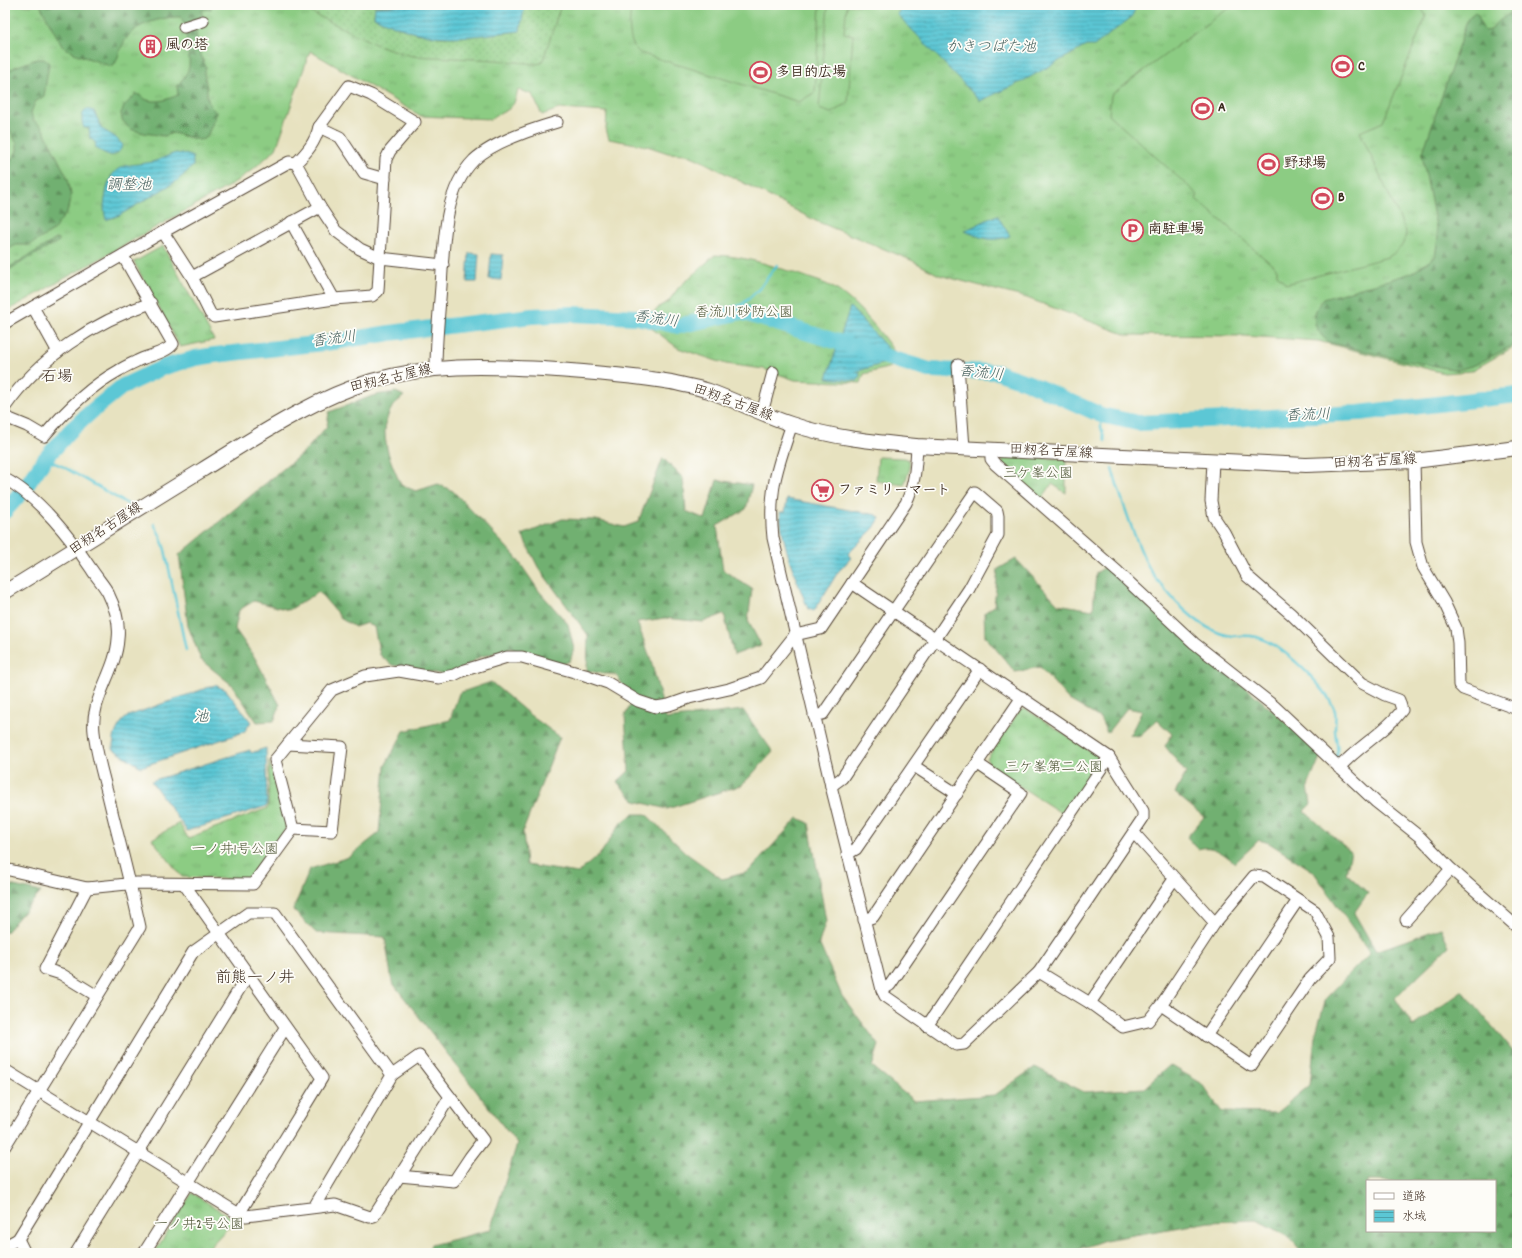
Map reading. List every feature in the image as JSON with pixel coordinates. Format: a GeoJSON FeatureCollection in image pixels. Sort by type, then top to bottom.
{"type":"FeatureCollection","features":[{"type":"Feature","properties":{"kind":"main road","name":"田籾名古屋線"},"geometry":{"type":"LineString","coordinates":[[5,592],[143,505],[302,410],[337,393],[374,381],[436,368],[494,366],[623,375],[671,382],[707,390],[792,424],[833,436],[862,441],[918,446],[1306,465],[1414,461],[1517,448]]}},
{"type":"Feature","properties":{"kind":"street"},"geometry":{"type":"LineString","coordinates":[[184,27],[203,21]]}},
{"type":"Feature","properties":{"kind":"street"},"geometry":{"type":"LineString","coordinates":[[163,232],[192,277],[210,313],[214,317],[334,299],[372,296],[378,291],[386,159],[390,151],[415,122],[371,95],[349,86],[319,127],[310,150],[296,163]]}},
{"type":"Feature","properties":{"kind":"street"},"geometry":{"type":"LineString","coordinates":[[436,368],[436,343],[446,226],[450,206],[456,188],[464,173],[475,159],[506,141],[531,130],[557,122]]}},
{"type":"Feature","properties":{"kind":"street"},"geometry":{"type":"LineString","coordinates":[[319,127],[340,136],[364,173],[385,179]]}},
{"type":"Feature","properties":{"kind":"street"},"geometry":{"type":"LineString","coordinates":[[5,323],[163,232],[289,162],[296,163]]}},
{"type":"Feature","properties":{"kind":"street"},"geometry":{"type":"LineString","coordinates":[[296,163],[320,207],[336,231],[360,249],[380,258],[443,265]]}},
{"type":"Feature","properties":{"kind":"street"},"geometry":{"type":"LineString","coordinates":[[192,277],[320,207]]}},
{"type":"Feature","properties":{"kind":"street"},"geometry":{"type":"LineString","coordinates":[[291,222],[334,299]]}},
{"type":"Feature","properties":{"kind":"street"},"geometry":{"type":"LineString","coordinates":[[5,417],[27,426],[44,436],[68,409],[117,371],[137,360],[168,349],[173,344],[123,256]]}},
{"type":"Feature","properties":{"kind":"street"},"geometry":{"type":"LineString","coordinates":[[5,407],[30,377],[58,352],[87,331],[108,320],[151,303]]}},
{"type":"Feature","properties":{"kind":"street"},"geometry":{"type":"LineString","coordinates":[[34,307],[58,352]]}},
{"type":"Feature","properties":{"kind":"street"},"geometry":{"type":"LineString","coordinates":[[958,365],[964,448]]}},
{"type":"Feature","properties":{"kind":"street"},"geometry":{"type":"LineString","coordinates":[[762,413],[773,372]]}},
{"type":"Feature","properties":{"kind":"street"},"geometry":{"type":"LineString","coordinates":[[792,424],[772,488],[771,504],[773,538],[814,716],[882,990],[885,996],[927,1026],[956,1045],[964,1044],[1039,972],[1134,833],[1143,818],[1143,811],[1109,757],[936,638],[852,583]]}},
{"type":"Feature","properties":{"kind":"street"},"geometry":{"type":"LineString","coordinates":[[5,869],[87,888],[137,883],[254,884],[293,829],[275,760],[332,690],[365,676],[399,671],[438,678],[454,675],[506,657],[522,657],[608,683],[638,701],[656,707],[729,689],[761,678],[795,635],[821,629],[906,503],[914,484],[918,446]]}},
{"type":"Feature","properties":{"kind":"street"},"geometry":{"type":"LineString","coordinates":[[991,450],[991,459],[995,464],[1118,572],[1194,643],[1274,706],[1376,802],[1420,837],[1451,869],[1517,927]]}},
{"type":"Feature","properties":{"kind":"street"},"geometry":{"type":"LineString","coordinates":[[1213,461],[1211,501],[1214,517],[1224,532],[1247,576],[1291,614],[1362,683],[1398,700],[1402,710],[1396,719],[1361,746],[1339,768]]}},
{"type":"Feature","properties":{"kind":"street"},"geometry":{"type":"LineString","coordinates":[[1414,461],[1416,542],[1423,567],[1444,602],[1456,628],[1458,643],[1459,685],[1463,689],[1517,709]]}},
{"type":"Feature","properties":{"kind":"street"},"geometry":{"type":"LineString","coordinates":[[5,1146],[140,927],[131,884],[96,745],[94,730],[96,708],[100,694],[115,658],[118,640],[118,622],[107,592],[77,548],[31,497],[10,482]]}},
{"type":"Feature","properties":{"kind":"street"},"geometry":{"type":"LineString","coordinates":[[814,716],[823,714],[975,492],[997,511],[998,535],[969,589],[842,778],[831,786]]}},
{"type":"Feature","properties":{"kind":"street"},"geometry":{"type":"LineString","coordinates":[[848,854],[856,849],[980,669]]}},
{"type":"Feature","properties":{"kind":"street"},"geometry":{"type":"LineString","coordinates":[[864,920],[873,917],[958,794],[1022,697]]}},
{"type":"Feature","properties":{"kind":"street"},"geometry":{"type":"LineString","coordinates":[[288,744],[342,747],[332,831],[293,829]]}},
{"type":"Feature","properties":{"kind":"street"},"geometry":{"type":"LineString","coordinates":[[927,1026],[1109,757]]}},
{"type":"Feature","properties":{"kind":"street"},"geometry":{"type":"LineString","coordinates":[[882,990],[890,985],[1021,792],[978,764]]}},
{"type":"Feature","properties":{"kind":"street"},"geometry":{"type":"LineString","coordinates":[[914,766],[958,794]]}},
{"type":"Feature","properties":{"kind":"street"},"geometry":{"type":"LineString","coordinates":[[1134,833],[1174,879],[1216,923]]}},
{"type":"Feature","properties":{"kind":"street"},"geometry":{"type":"LineString","coordinates":[[1406,920],[1451,869]]}},
{"type":"Feature","properties":{"kind":"street"},"geometry":{"type":"LineString","coordinates":[[1039,972],[1090,1003],[1123,1027],[1148,1021],[1161,1005],[1216,923],[1254,876],[1264,877],[1315,911],[1328,937],[1330,958],[1310,979],[1251,1066],[1161,1005]]}},
{"type":"Feature","properties":{"kind":"street"},"geometry":{"type":"LineString","coordinates":[[1090,1003],[1174,879]]}},
{"type":"Feature","properties":{"kind":"street"},"geometry":{"type":"LineString","coordinates":[[184,884],[322,1078],[239,1214]]}},
{"type":"Feature","properties":{"kind":"street"},"geometry":{"type":"LineString","coordinates":[[87,888],[46,969],[61,974],[98,996]]}},
{"type":"Feature","properties":{"kind":"street"},"geometry":{"type":"LineString","coordinates":[[1206,1036],[1298,900]]}},
{"type":"Feature","properties":{"kind":"street"},"geometry":{"type":"LineString","coordinates":[[5,1246],[18,1239],[193,952],[248,913],[275,913],[392,1075]]}},
{"type":"Feature","properties":{"kind":"street"},"geometry":{"type":"LineString","coordinates":[[76,1253],[248,975]]}},
{"type":"Feature","properties":{"kind":"street"},"geometry":{"type":"LineString","coordinates":[[144,1253],[285,1028]]}},
{"type":"Feature","properties":{"kind":"street"},"geometry":{"type":"LineString","coordinates":[[314,1206],[392,1075],[419,1056],[483,1140],[454,1181],[399,1176]]}},
{"type":"Feature","properties":{"kind":"street"},"geometry":{"type":"LineString","coordinates":[[5,1070],[239,1214],[246,1216],[314,1206],[335,1205],[370,1217],[374,1216],[450,1097]]}},
{"type":"Feature","properties":{"kind":"street"},"geometry":{"type":"LineString","coordinates":[[18,1239],[25,1253]]}},
{"type":"Feature","properties":{"kind":"green space"},"geometry":{"type":"Polygon","coordinates":[[[5,5],[1517,5],[1517,345],[1471,371],[1444,373],[1318,341],[1245,336],[1127,335],[1027,298],[939,275],[911,260],[816,221],[686,154],[668,153],[647,146],[609,139],[606,129],[607,112],[559,109],[542,115],[532,94],[518,90],[514,103],[509,109],[490,119],[421,116],[310,51],[276,149],[252,170],[229,186],[5,312],[5,5]]]}},
{"type":"Feature","properties":{"kind":"green space"},"geometry":{"type":"Polygon","coordinates":[[[40,5],[211,5],[211,9],[202,10],[202,18],[184,24],[181,17],[176,17],[156,20],[143,25],[133,31],[128,37],[123,44],[116,62],[113,66],[110,66],[76,54],[62,46],[40,5]]]}},
{"type":"Feature","properties":{"kind":"green space"},"geometry":{"type":"Polygon","coordinates":[[[296,5],[408,5],[376,7],[374,17],[408,31],[441,37],[519,31],[525,5],[561,5],[542,63],[535,64],[496,60],[412,56],[377,45],[296,5]]]}},
{"type":"Feature","properties":{"kind":"green space","name":"多目的広場"},"geometry":{"type":"Polygon","coordinates":[[[631,5],[820,5],[815,92],[799,102],[640,53],[631,37],[631,5]]]}},
{"type":"Feature","properties":{"kind":"green space"},"geometry":{"type":"Polygon","coordinates":[[[828,5],[847,5],[844,33],[853,35],[848,103],[831,113],[819,109],[828,5]]]}},
{"type":"Feature","properties":{"kind":"green space","name":"野球場"},"geometry":{"type":"Polygon","coordinates":[[[1255,5],[1420,5],[1426,16],[1383,122],[1360,132],[1406,232],[1401,247],[1388,257],[1286,284],[1277,274],[1277,269],[1196,199],[1198,195],[1109,115],[1111,95],[1220,14],[1230,8],[1255,5]]]}},
{"type":"Feature","properties":{"kind":"green space"},"geometry":{"type":"Polygon","coordinates":[[[1512,5],[1517,5],[1517,343],[1475,365],[1458,370],[1402,360],[1328,342],[1316,327],[1314,316],[1323,299],[1412,273],[1435,257],[1438,237],[1422,155],[1468,18],[1475,12],[1485,31],[1491,30],[1496,23],[1509,14],[1512,5]]]}},
{"type":"Feature","properties":{"kind":"green space"},"geometry":{"type":"Polygon","coordinates":[[[196,29],[198,46],[206,67],[204,73],[207,97],[210,106],[217,113],[208,134],[204,139],[199,140],[173,133],[165,136],[130,129],[122,120],[121,113],[125,105],[136,94],[147,100],[155,101],[178,95],[177,85],[184,78],[189,66],[187,32],[196,29]]]}},
{"type":"Feature","properties":{"kind":"green space"},"geometry":{"type":"Polygon","coordinates":[[[37,59],[44,59],[49,63],[44,96],[35,102],[31,113],[33,120],[42,127],[68,179],[71,195],[67,212],[52,232],[29,245],[16,245],[5,251],[5,169],[17,151],[17,144],[9,128],[5,113],[5,73],[15,67],[37,59]]]}},
{"type":"Feature","properties":{"kind":"green space"},"geometry":{"type":"Polygon","coordinates":[[[58,238],[59,241],[5,272],[5,270],[58,238]]]}},
{"type":"Feature","properties":{"kind":"green space"},"geometry":{"type":"Polygon","coordinates":[[[163,246],[214,340],[180,347],[134,262],[163,246]]]}},
{"type":"Feature","properties":{"kind":"green space","name":"香流川砂防公園"},"geometry":{"type":"Polygon","coordinates":[[[715,255],[748,259],[769,265],[823,283],[839,291],[857,306],[882,335],[895,353],[891,367],[864,374],[861,383],[795,380],[764,369],[726,364],[678,348],[650,327],[651,316],[660,306],[668,302],[679,287],[715,255]]]}},
{"type":"Feature","properties":{"kind":"green space"},"geometry":{"type":"Polygon","coordinates":[[[396,392],[404,396],[394,405],[388,416],[385,436],[389,456],[401,485],[416,491],[438,484],[453,491],[515,556],[539,591],[568,624],[574,649],[570,661],[561,665],[512,648],[480,657],[461,669],[446,675],[392,665],[380,655],[374,627],[367,623],[355,627],[343,620],[319,592],[289,610],[254,601],[239,610],[235,629],[255,658],[280,705],[274,721],[257,722],[232,685],[201,660],[188,626],[179,555],[306,450],[327,426],[329,412],[375,395],[396,392]]]}},
{"type":"Feature","properties":{"kind":"green space","name":"三ケ峯公園"},"geometry":{"type":"Polygon","coordinates":[[[1002,456],[1066,459],[1066,493],[1052,484],[1041,500],[1003,465],[1002,456]]]}},
{"type":"Feature","properties":{"kind":"green space"},"geometry":{"type":"Polygon","coordinates":[[[878,457],[905,458],[909,460],[910,468],[904,485],[876,481],[878,457]]]}},
{"type":"Feature","properties":{"kind":"green space"},"geometry":{"type":"Polygon","coordinates":[[[663,458],[683,478],[686,511],[705,519],[717,480],[752,485],[746,509],[717,526],[723,570],[752,589],[748,621],[761,645],[734,655],[724,614],[703,622],[665,618],[637,622],[651,660],[666,719],[743,710],[773,752],[742,785],[667,809],[635,801],[617,782],[629,771],[625,716],[633,699],[616,675],[587,671],[588,635],[538,567],[522,535],[562,519],[596,520],[624,527],[638,522],[663,458]]]}},
{"type":"Feature","properties":{"kind":"green space"},"geometry":{"type":"Polygon","coordinates":[[[1016,559],[1058,604],[1093,610],[1096,573],[1105,567],[1271,709],[1321,755],[1308,786],[1311,804],[1304,811],[1351,852],[1346,873],[1368,893],[1354,913],[1376,951],[1441,928],[1449,946],[1395,998],[1413,1026],[1463,991],[1515,1054],[1517,1054],[1517,1253],[1303,1253],[1289,1237],[1257,1220],[1210,1222],[1105,1240],[1068,1253],[426,1253],[431,1245],[490,1230],[517,1144],[392,982],[385,937],[316,933],[293,910],[310,869],[349,857],[379,833],[385,766],[404,731],[450,720],[459,693],[491,682],[530,715],[560,737],[523,831],[526,865],[578,873],[601,853],[620,824],[633,814],[646,814],[686,853],[722,879],[748,872],[798,818],[809,823],[826,921],[819,943],[842,996],[879,1045],[872,1067],[914,1101],[995,1095],[1035,1067],[1084,1092],[1144,1088],[1170,1065],[1201,1083],[1222,1112],[1276,1113],[1310,1085],[1315,1036],[1326,998],[1370,953],[1313,871],[1269,843],[1259,840],[1235,863],[1222,853],[1213,849],[1198,849],[1187,837],[1204,817],[1175,793],[1186,773],[1165,746],[1172,734],[1157,720],[1139,736],[1130,735],[1142,711],[1127,708],[1107,733],[1100,718],[1069,700],[1040,667],[1015,672],[985,636],[984,613],[994,606],[998,569],[1016,559]]]}},
{"type":"Feature","properties":{"kind":"green space","name":"三ケ峯第二公園"},"geometry":{"type":"Polygon","coordinates":[[[1026,709],[1098,756],[1099,763],[1064,815],[989,766],[987,759],[1020,710],[1026,709]]]}},
{"type":"Feature","properties":{"kind":"green space","name":"一ノ井1号公園"},"geometry":{"type":"Polygon","coordinates":[[[269,760],[287,827],[250,880],[182,877],[152,839],[179,823],[188,838],[268,808],[269,760]]]}},
{"type":"Feature","properties":{"kind":"green space"},"geometry":{"type":"Polygon","coordinates":[[[5,884],[41,892],[5,933],[5,884]]]}},
{"type":"Feature","properties":{"kind":"green space","name":"一ノ井2号公園"},"geometry":{"type":"Polygon","coordinates":[[[192,1193],[235,1220],[204,1253],[154,1253],[192,1193]]]}},
{"type":"Feature","properties":{"kind":"water"},"geometry":{"type":"Polygon","coordinates":[[[408,5],[525,5],[520,31],[473,36],[450,37],[420,34],[400,28],[374,17],[375,7],[408,5]]]}},
{"type":"Feature","properties":{"kind":"water","name":"かきつばた池"},"geometry":{"type":"Polygon","coordinates":[[[903,5],[1140,5],[1134,11],[1133,16],[1094,46],[1086,46],[1021,82],[980,101],[897,14],[903,5]]]}},
{"type":"Feature","properties":{"kind":"water"},"geometry":{"type":"Polygon","coordinates":[[[86,109],[94,111],[102,129],[115,137],[123,145],[118,153],[115,155],[108,155],[96,148],[95,142],[90,138],[89,128],[84,128],[82,123],[82,116],[86,109]]]}},
{"type":"Feature","properties":{"kind":"water","name":"調整池"},"geometry":{"type":"Polygon","coordinates":[[[176,153],[193,157],[193,166],[177,181],[120,215],[106,220],[104,206],[106,193],[112,175],[116,170],[122,167],[152,162],[176,153]]]}},
{"type":"Feature","properties":{"kind":"water"},"geometry":{"type":"Polygon","coordinates":[[[997,215],[1010,236],[997,239],[987,239],[964,231],[997,215]]]}},
{"type":"Feature","properties":{"kind":"water"},"geometry":{"type":"Polygon","coordinates":[[[469,253],[479,254],[477,282],[467,282],[469,253]]]}},
{"type":"Feature","properties":{"kind":"water"},"geometry":{"type":"Polygon","coordinates":[[[491,254],[503,255],[501,280],[489,279],[491,254]]]}},
{"type":"Feature","properties":{"kind":"water"},"geometry":{"type":"Polygon","coordinates":[[[850,307],[892,353],[888,362],[855,372],[860,373],[857,381],[827,378],[850,307]]]}},
{"type":"Feature","properties":{"kind":"water"},"geometry":{"type":"Polygon","coordinates":[[[787,499],[877,515],[880,518],[874,528],[848,554],[851,558],[838,572],[814,611],[808,609],[794,574],[784,538],[780,512],[785,512],[787,499]]]}},
{"type":"Feature","properties":{"kind":"water","name":"池"},"geometry":{"type":"Polygon","coordinates":[[[215,685],[226,690],[251,722],[244,732],[141,767],[113,749],[116,731],[128,716],[215,685]]]}},
{"type":"Feature","properties":{"kind":"water"},"geometry":{"type":"Polygon","coordinates":[[[266,748],[267,806],[187,831],[151,781],[250,750],[251,753],[266,748]]]}},
{"type":"Feature","properties":{"kind":"waterway"},"geometry":{"type":"LineString","coordinates":[[725,316],[745,302],[759,289],[777,265]]}},
{"type":"Feature","properties":{"kind":"waterway","name":"香流川"},"geometry":{"type":"LineString","coordinates":[[5,511],[24,489],[45,459],[70,431],[92,411],[123,386],[164,367],[196,358],[215,355],[333,342],[390,333],[532,316],[572,314],[637,317],[678,326],[741,312],[929,370],[997,372],[1029,383],[1101,415],[1138,423],[1359,413],[1517,395]]}},
{"type":"Feature","properties":{"kind":"waterway"},"geometry":{"type":"LineString","coordinates":[[1101,415],[1101,427],[1105,441]]}},
{"type":"Feature","properties":{"kind":"waterway"},"geometry":{"type":"LineString","coordinates":[[45,459],[62,466],[131,506]]}},
{"type":"Feature","properties":{"kind":"waterway"},"geometry":{"type":"LineString","coordinates":[[1112,469],[1138,544],[1151,572],[1177,603],[1189,614],[1210,629],[1225,635],[1257,637],[1267,641],[1290,657],[1313,679],[1323,690],[1335,711],[1335,733],[1338,751],[1336,758]]}},
{"type":"Feature","properties":{"kind":"waterway"},"geometry":{"type":"LineString","coordinates":[[154,524],[160,535],[165,550],[186,650]]}},
{"type":"Feature","properties":{"kind":"place","name":"風の塔"},"geometry":{"type":"Point","coordinates":[151,46]}},
{"type":"Feature","properties":{"kind":"place","name":"C"},"geometry":{"type":"Point","coordinates":[1343,67]}},
{"type":"Feature","properties":{"kind":"place","name":"多目的広場"},"geometry":{"type":"Point","coordinates":[760,73]}},
{"type":"Feature","properties":{"kind":"place","name":"A"},"geometry":{"type":"Point","coordinates":[1203,108]}},
{"type":"Feature","properties":{"kind":"place","name":"野球場"},"geometry":{"type":"Point","coordinates":[1269,164]}},
{"type":"Feature","properties":{"kind":"place","name":"B"},"geometry":{"type":"Point","coordinates":[1323,198]}},
{"type":"Feature","properties":{"kind":"place","name":"南駐車場"},"geometry":{"type":"Point","coordinates":[1132,230]}},
{"type":"Feature","properties":{"kind":"place","name":"ファミリーマート"},"geometry":{"type":"Point","coordinates":[822,491]}},
{"type":"Feature","properties":{"kind":"district","name":"石場"},"geometry":{"type":"Point","coordinates":[57,377]}},
{"type":"Feature","properties":{"kind":"district","name":"前熊一ノ井"},"geometry":{"type":"Point","coordinates":[255,978]}}]}
